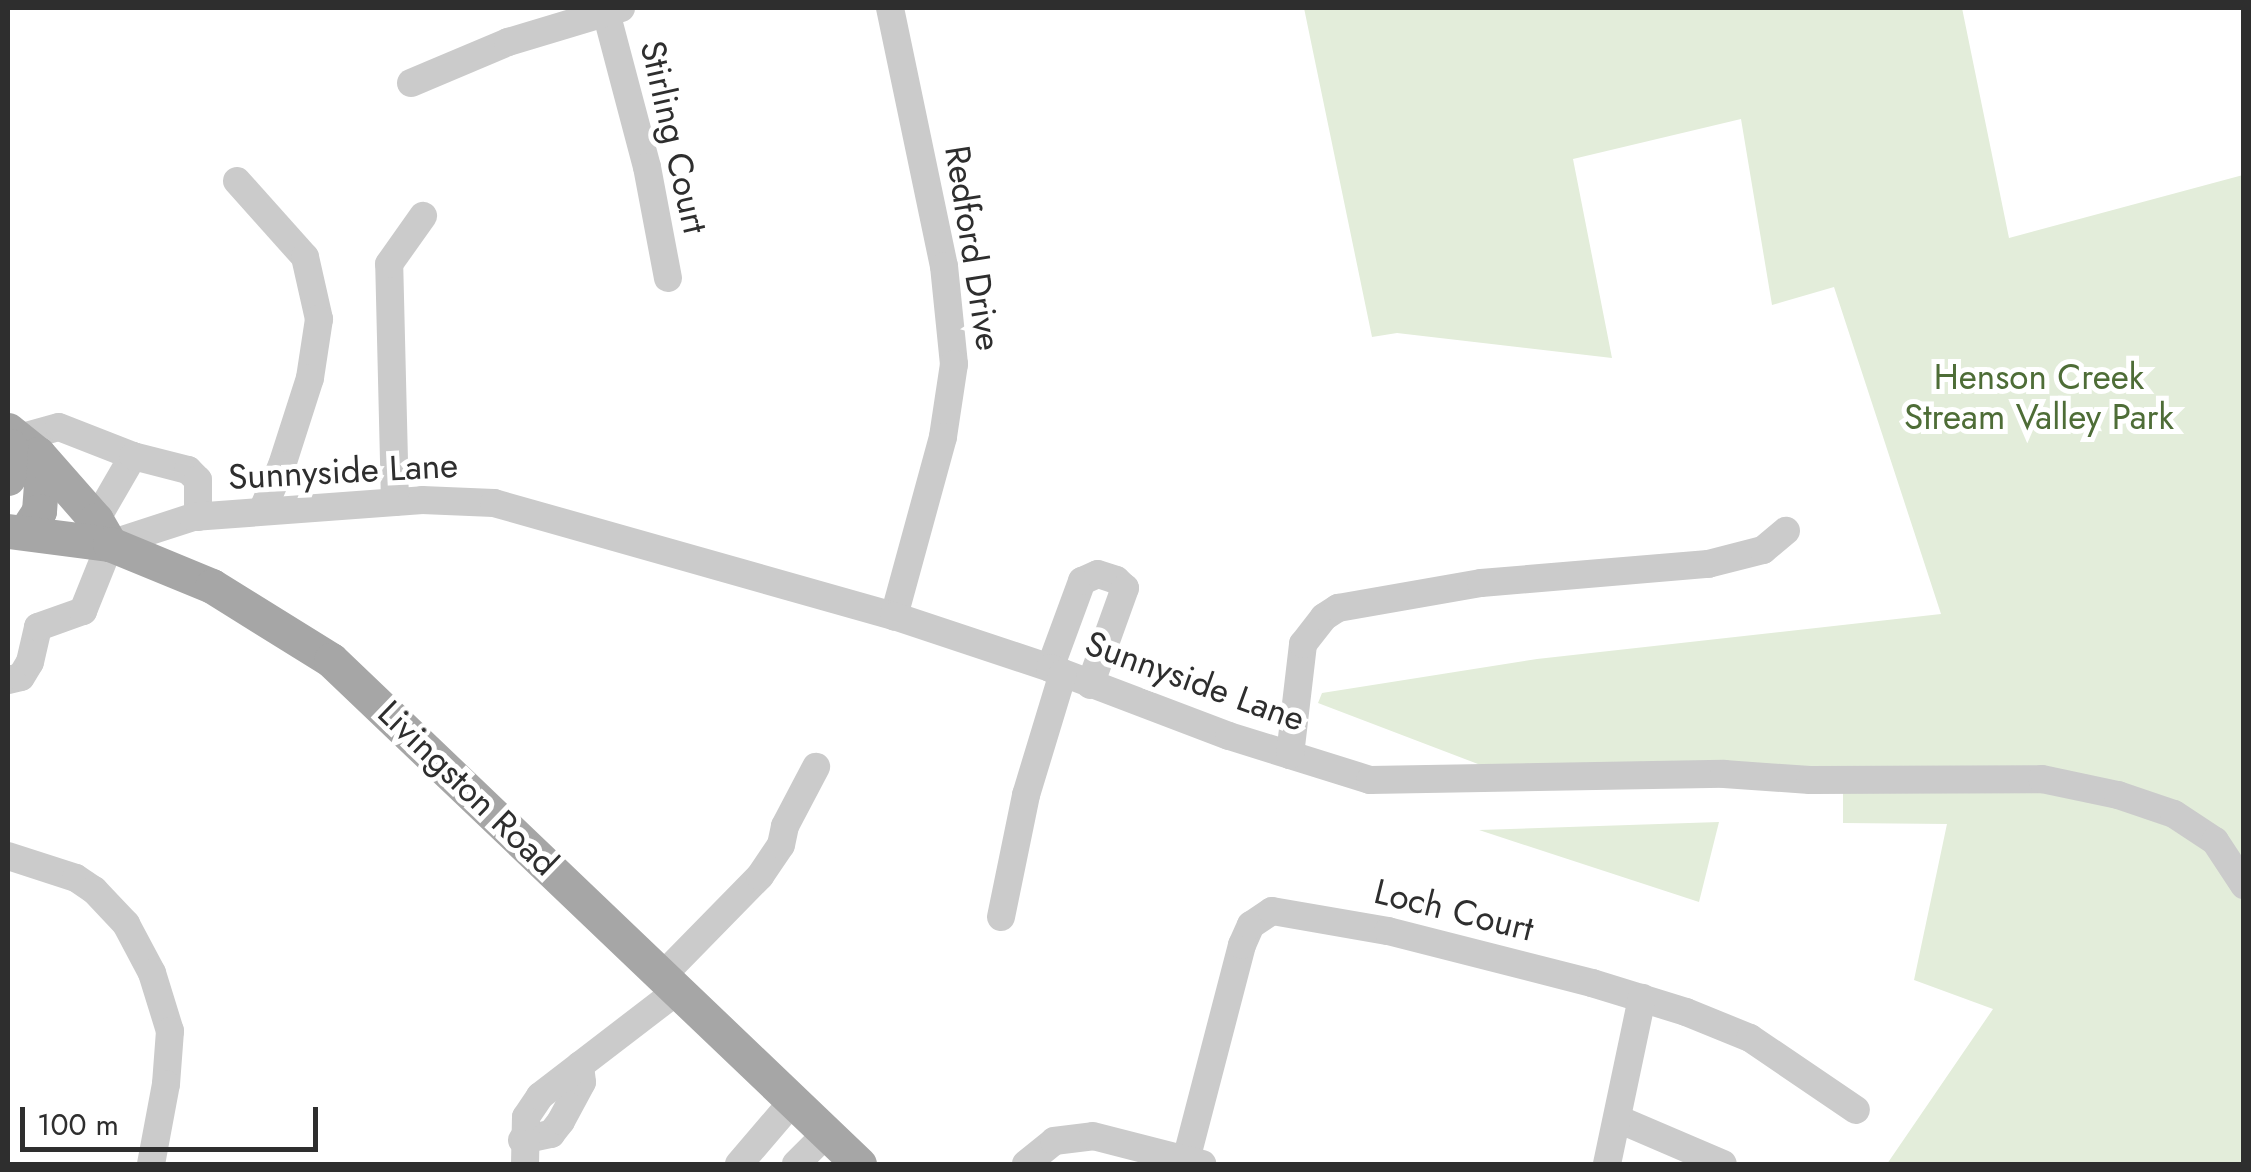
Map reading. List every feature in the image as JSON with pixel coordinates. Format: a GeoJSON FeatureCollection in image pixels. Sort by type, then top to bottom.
{"type":"FeatureCollection","features":[{"type":"Feature","properties":{"kind":"main road"},"geometry":{"type":"LineString","coordinates":[[16,447],[42,477],[39,512],[17,531]]}},
{"type":"Feature","properties":{"kind":"main road"},"geometry":{"type":"LineString","coordinates":[[16,447],[103,532]]}},
{"type":"Feature","properties":{"kind":"main road","name":"Livingston Road"},"geometry":{"type":"LineString","coordinates":[[17,531],[103,532],[212,586],[331,660],[858,1164]]}},
{"type":"Feature","properties":{"kind":"street","name":"Redford Drive"},"geometry":{"type":"LineString","coordinates":[[890,8],[944,266],[954,344],[949,412],[894,616]]}},
{"type":"Feature","properties":{"kind":"street"},"geometry":{"type":"LineString","coordinates":[[411,84],[508,42],[615,10]]}},
{"type":"Feature","properties":{"kind":"street","name":"Stirling Court"},"geometry":{"type":"LineString","coordinates":[[615,10],[668,278]]}},
{"type":"Feature","properties":{"kind":"street"},"geometry":{"type":"LineString","coordinates":[[237,181],[305,257],[319,319],[310,378],[262,512]]}},
{"type":"Feature","properties":{"kind":"street"},"geometry":{"type":"LineString","coordinates":[[395,502],[389,264],[424,216]]}},
{"type":"Feature","properties":{"kind":"street"},"geometry":{"type":"LineString","coordinates":[[16,447],[59,427],[133,456],[188,470],[198,480],[198,517]]}},
{"type":"Feature","properties":{"kind":"street"},"geometry":{"type":"LineString","coordinates":[[8,680],[21,677],[30,662],[38,627],[83,610],[103,532],[133,456]]}},
{"type":"Feature","properties":{"kind":"street","name":"Sunnyside Lane"},"geometry":{"type":"LineString","coordinates":[[103,532],[198,517],[395,502],[494,503],[894,616],[1354,776],[1405,782],[1724,774],[1810,780],[2064,782],[2144,802],[2196,826],[2227,856],[2244,885]]}},
{"type":"Feature","properties":{"kind":"street"},"geometry":{"type":"LineString","coordinates":[[1290,756],[1303,644],[1324,617],[1338,608],[1481,583],[1708,564],[1763,550],[1786,531]]}},
{"type":"Feature","properties":{"kind":"street"},"geometry":{"type":"LineString","coordinates":[[1001,917],[1056,670],[1082,581],[1098,574],[1125,588],[1090,685]]}},
{"type":"Feature","properties":{"kind":"street"},"geometry":{"type":"LineString","coordinates":[[524,1152],[551,1134],[561,1120],[582,1082],[580,1065],[670,982],[760,876],[781,845],[785,826],[816,767]]}},
{"type":"Feature","properties":{"kind":"street"},"geometry":{"type":"LineString","coordinates":[[8,856],[62,872],[94,890],[126,924],[152,973],[170,1031],[166,1084],[150,1164]]}},
{"type":"Feature","properties":{"kind":"street","name":"Loch Court"},"geometry":{"type":"LineString","coordinates":[[1195,1162],[1242,945],[1251,925],[1272,910],[1388,931],[1642,998],[1734,1030],[1856,1110]]}},
{"type":"Feature","properties":{"kind":"street"},"geometry":{"type":"LineString","coordinates":[[1607,1164],[1642,998]]}},
{"type":"Feature","properties":{"kind":"street"},"geometry":{"type":"LineString","coordinates":[[739,1164],[793,1101]]}},
{"type":"Feature","properties":{"kind":"street"},"geometry":{"type":"LineString","coordinates":[[1618,1119],[1723,1164]]}},
{"type":"Feature","properties":{"kind":"street"},"geometry":{"type":"LineString","coordinates":[[796,1164],[826,1133]]}},
{"type":"Feature","properties":{"kind":"street"},"geometry":{"type":"LineString","coordinates":[[1026,1164],[1054,1141],[1093,1136],[1195,1162]]}},
{"type":"Feature","properties":{"kind":"green space","name":"Henson Creek Stream Valley Park"},"geometry":{"type":"Polygon","coordinates":[[[1304,8],[1962,8],[2009,238],[2243,175],[2243,1164],[1887,1164],[1993,1009],[1914,980],[1947,824],[1843,823],[1843,785],[1533,785],[1318,703],[1322,693],[1537,659],[1941,614],[1834,287],[1772,305],[1741,119],[1573,159],[1612,358],[1397,333],[1372,337],[1304,8]]]}},
{"type":"Feature","properties":{"kind":"green space"},"geometry":{"type":"Polygon","coordinates":[[[1719,822],[1699,902],[1479,830],[1719,822]]]}}]}
